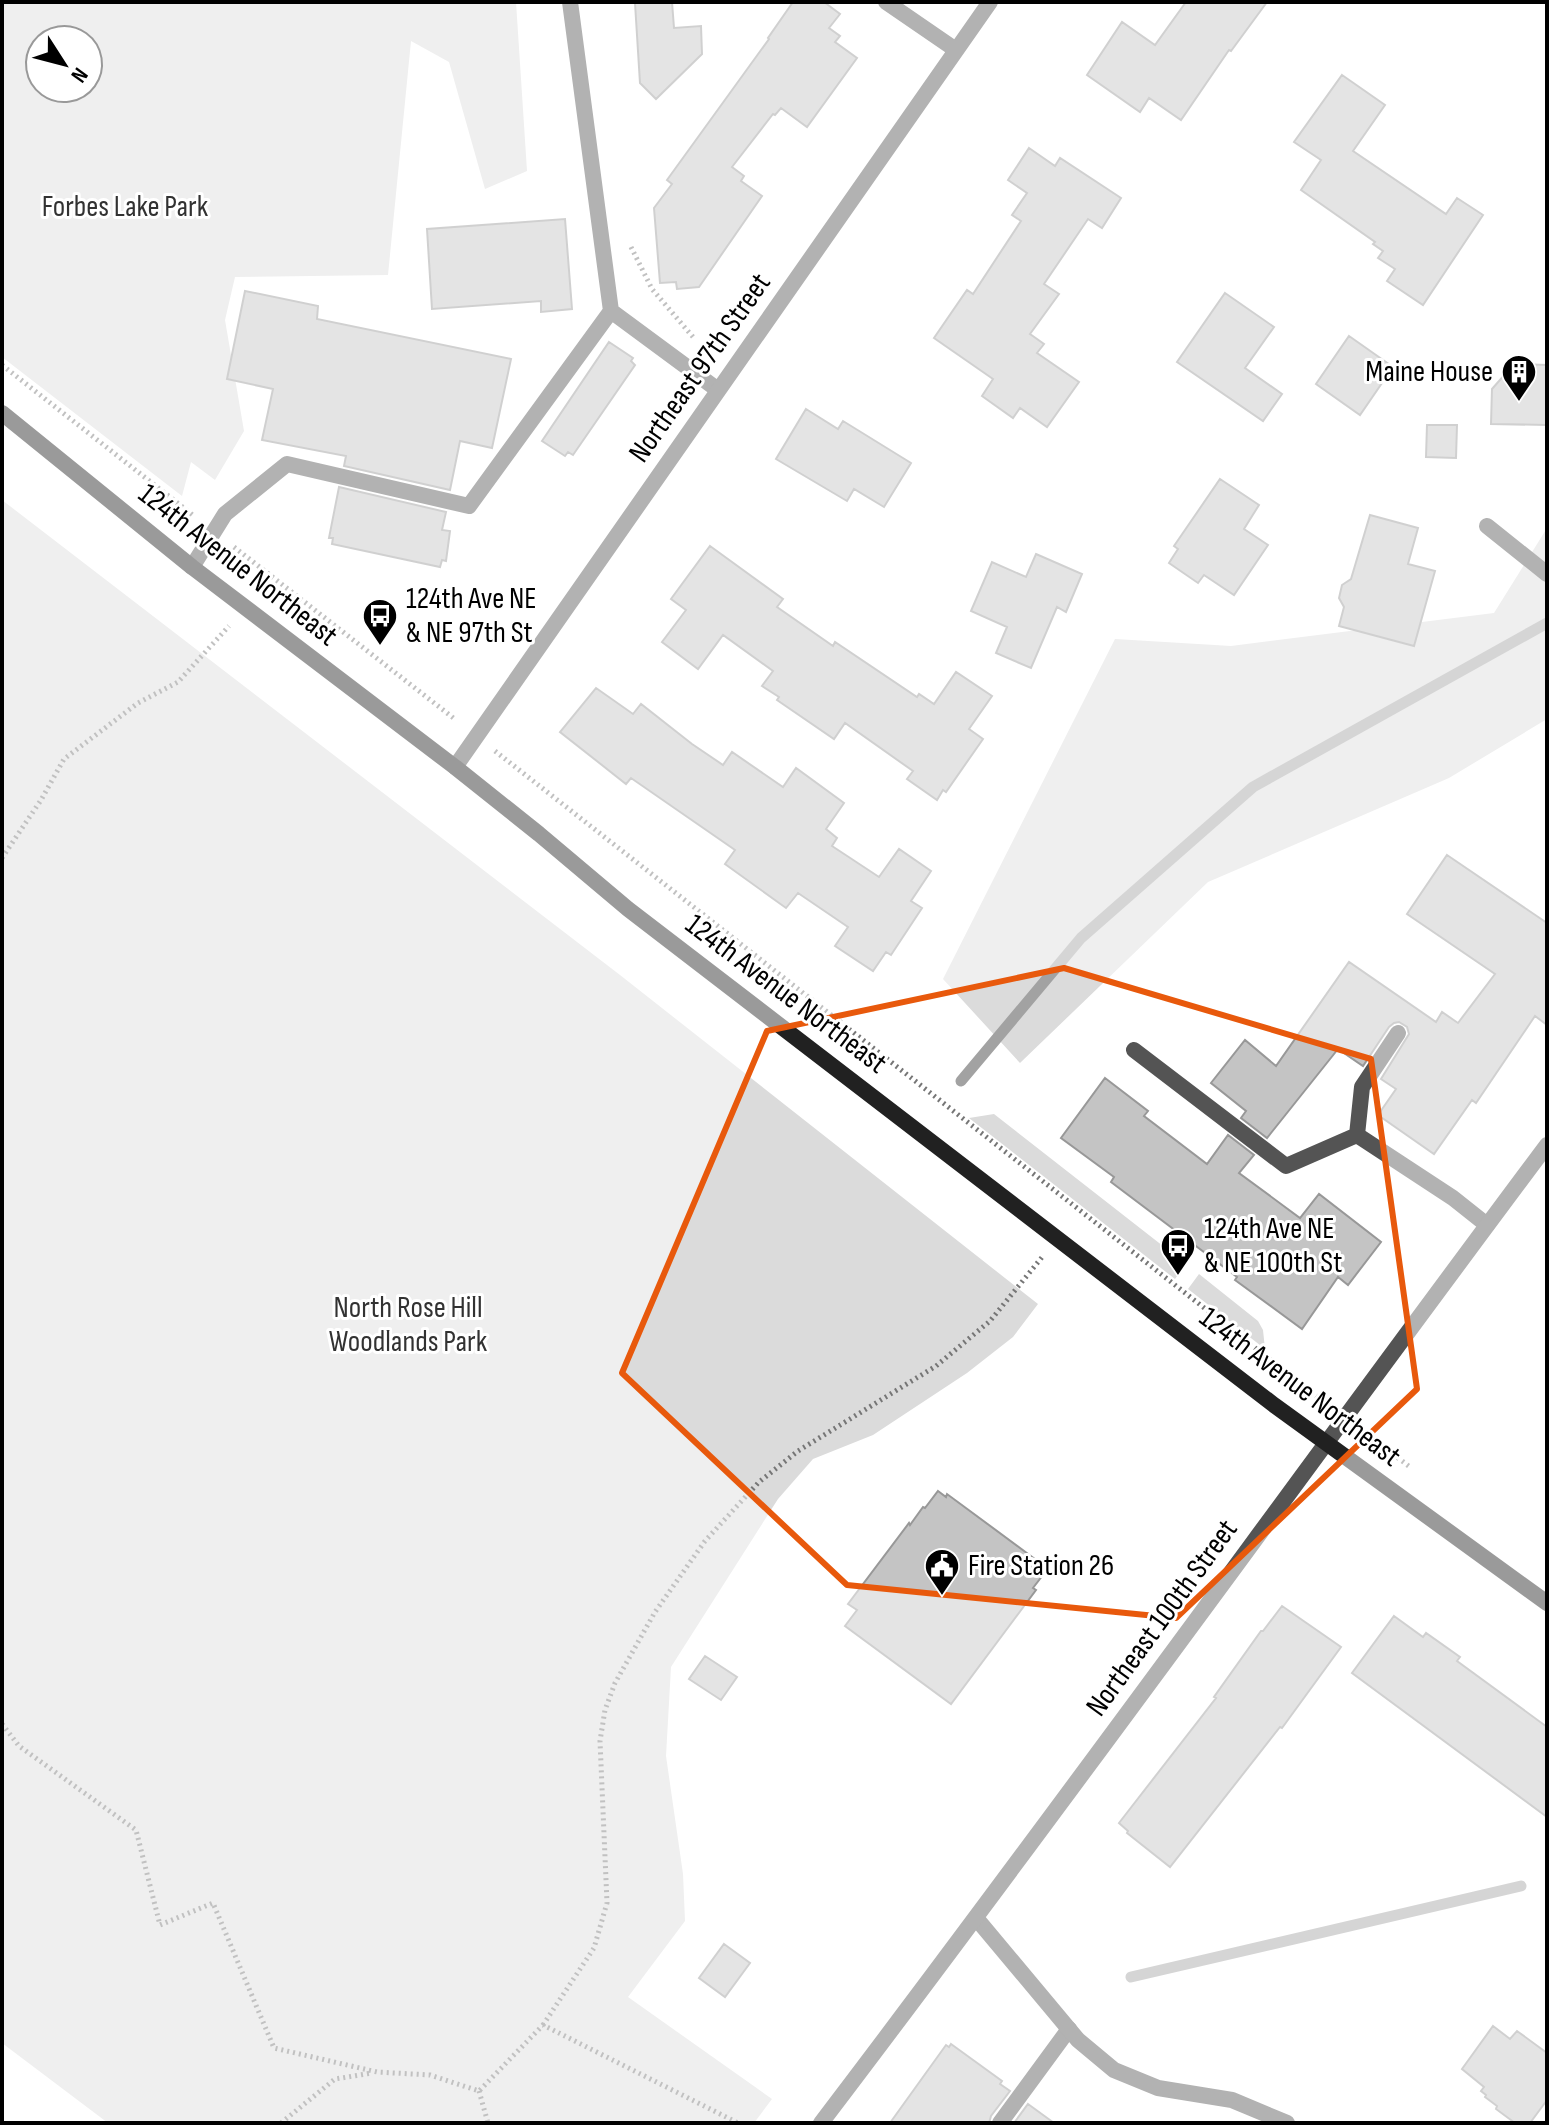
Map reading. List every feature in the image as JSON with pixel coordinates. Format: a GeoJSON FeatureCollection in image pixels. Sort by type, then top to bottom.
{"type":"FeatureCollection","features":[{"type":"Feature","properties":{"kind":"main road","name":"124th Avenue Northeast"},"geometry":{"type":"LineString","coordinates":[[2,413],[192,567],[455,767],[628,909],[1326,1443],[1547,1603]]}},
{"type":"Feature","properties":{"kind":"street"},"geometry":{"type":"LineString","coordinates":[[192,567],[225,514],[287,464],[469,506],[611,311],[570,2]]}},
{"type":"Feature","properties":{"kind":"street"},"geometry":{"type":"LineString","coordinates":[[886,2],[956,50]]}},
{"type":"Feature","properties":{"kind":"street","name":"Northeast 97th Street"},"geometry":{"type":"LineString","coordinates":[[455,767],[990,2]]}},
{"type":"Feature","properties":{"kind":"street"},"geometry":{"type":"LineString","coordinates":[[611,311],[718,390]]}},
{"type":"Feature","properties":{"kind":"street"},"geometry":{"type":"LineString","coordinates":[[1487,526],[1547,574]]}},
{"type":"Feature","properties":{"kind":"street"},"geometry":{"type":"LineString","coordinates":[[1357,1135],[1362,1087],[1398,1033]]}},
{"type":"Feature","properties":{"kind":"street"},"geometry":{"type":"LineString","coordinates":[[1134,1050],[1286,1166],[1357,1135]]}},
{"type":"Feature","properties":{"kind":"street"},"geometry":{"type":"LineString","coordinates":[[1357,1135],[1453,1198],[1487,1225]]}},
{"type":"Feature","properties":{"kind":"street","name":"Northeast 100th Street"},"geometry":{"type":"LineString","coordinates":[[821,2123],[1547,1145]]}},
{"type":"Feature","properties":{"kind":"street"},"geometry":{"type":"LineString","coordinates":[[976,1918],[1078,2040],[1114,2070],[1158,2088],[1232,2100],[1287,2123]]}},
{"type":"Feature","properties":{"kind":"street"},"geometry":{"type":"LineString","coordinates":[[1000,2123],[1069,2029]]}},
{"type":"Feature","properties":{"kind":"path"},"geometry":{"type":"LineString","coordinates":[[2,365],[195,517]]}},
{"type":"Feature","properties":{"kind":"path"},"geometry":{"type":"LineString","coordinates":[[233,546],[418,691]]}},
{"type":"Feature","properties":{"kind":"path"},"geometry":{"type":"LineString","coordinates":[[2,858],[64,759],[138,703],[178,682],[245,607]]}},
{"type":"Feature","properties":{"kind":"path"},"geometry":{"type":"LineString","coordinates":[[540,785],[1285,1372]]}},
{"type":"Feature","properties":{"kind":"path"},"geometry":{"type":"LineString","coordinates":[[479,2091],[543,2025],[594,1948],[607,1903],[600,1741],[605,1710],[615,1683],[655,1612],[705,1541],[759,1482],[798,1451],[936,1366],[990,1321],[1059,1237]]}},
{"type":"Feature","properties":{"kind":"path"},"geometry":{"type":"LineString","coordinates":[[2,1724],[19,1746],[136,1830],[160,1925],[213,1903],[274,2048],[377,2072],[430,2075],[479,2091]]}},
{"type":"Feature","properties":{"kind":"path"},"geometry":{"type":"LineString","coordinates":[[543,2025],[738,2123]]}},
{"type":"Feature","properties":{"kind":"path"},"geometry":{"type":"LineString","coordinates":[[281,2123],[335,2079],[377,2072]]}},
{"type":"Feature","properties":{"kind":"path"},"geometry":{"type":"LineString","coordinates":[[479,2091],[488,2123]]}},
{"type":"Feature","properties":{"kind":"highlighted area"},"geometry":{"type":"Polygon","coordinates":[[[1064,968],[1371,1059],[1417,1389],[1176,1618],[847,1585],[622,1373],[767,1031],[1064,968]]]}},
{"type":"Feature","properties":{"kind":"green space","name":"Forbes Lake Park"},"geometry":{"type":"Polygon","coordinates":[[[2,2],[516,2],[527,171],[485,189],[449,62],[411,41],[388,275],[235,277],[225,320],[244,431],[215,480],[191,462],[182,496],[2,357],[2,2]]]}},
{"type":"Feature","properties":{"kind":"green space","name":"North Rose Hill Woodlands Park"},"geometry":{"type":"Polygon","coordinates":[[[2,500],[620,975],[1038,1304],[1013,1337],[967,1373],[873,1435],[813,1459],[778,1499],[671,1667],[666,1756],[683,1874],[685,1921],[628,1997],[772,2099],[754,2123],[108,2123],[2,2043],[2,500]]]}},
{"type":"Feature","properties":{"kind":"green space"},"geometry":{"type":"Polygon","coordinates":[[[1547,528],[1547,719],[1449,778],[1208,882],[1020,1063],[943,979],[1115,639],[1231,646],[1494,613],[1547,528]]]}},
{"type":"Feature","properties":{"kind":"green space"},"geometry":{"type":"Polygon","coordinates":[[[994,1114],[1186,1264],[1175,1279],[969,1118],[994,1114]]]}},
{"type":"Feature","properties":{"kind":"green space"},"geometry":{"type":"Polygon","coordinates":[[[1199,1274],[1258,1321],[1263,1330],[1265,1349],[1188,1289],[1199,1274]]]}},
{"type":"Feature","properties":{"kind":"building"},"geometry":{"type":"Polygon","coordinates":[[[672,2],[674,28],[701,26],[702,54],[656,99],[640,83],[635,3],[672,2]]]}},
{"type":"Feature","properties":{"kind":"building"},"geometry":{"type":"Polygon","coordinates":[[[793,2],[824,2],[840,14],[829,28],[840,36],[835,42],[857,58],[807,127],[781,108],[732,167],[744,176],[741,181],[762,196],[699,287],[677,289],[676,282],[660,283],[654,208],[672,184],[667,180],[793,2]]]}},
{"type":"Feature","properties":{"kind":"building"},"geometry":{"type":"Polygon","coordinates":[[[1186,2],[1267,2],[1229,50],[1181,120],[1149,98],[1140,112],[1087,75],[1122,22],[1155,45],[1186,2]]]}},
{"type":"Feature","properties":{"kind":"building"},"geometry":{"type":"Polygon","coordinates":[[[1342,75],[1385,105],[1353,151],[1446,214],[1457,198],[1483,215],[1423,305],[1387,281],[1395,269],[1378,258],[1383,251],[1373,244],[1375,242],[1301,190],[1321,160],[1294,142],[1342,75]]]}},
{"type":"Feature","properties":{"kind":"building"},"geometry":{"type":"Polygon","coordinates":[[[1029,148],[1055,166],[1060,158],[1121,198],[1102,228],[1088,219],[1044,284],[1059,294],[1030,334],[1044,344],[1037,353],[1079,382],[1047,427],[1020,408],[1013,418],[982,396],[993,379],[934,338],[967,290],[973,294],[1021,221],[1012,215],[1027,193],[1008,180],[1029,148]]]}},
{"type":"Feature","properties":{"kind":"building"},"geometry":{"type":"Polygon","coordinates":[[[565,219],[572,309],[541,312],[541,301],[432,309],[427,229],[565,219]]]}},
{"type":"Feature","properties":{"kind":"building"},"geometry":{"type":"Polygon","coordinates":[[[245,291],[318,306],[317,319],[511,359],[492,448],[460,441],[450,490],[344,466],[346,456],[262,440],[273,389],[227,379],[245,291]]]}},
{"type":"Feature","properties":{"kind":"building"},"geometry":{"type":"Polygon","coordinates":[[[1225,293],[1274,327],[1245,368],[1282,394],[1263,421],[1177,362],[1225,293]]]}},
{"type":"Feature","properties":{"kind":"building"},"geometry":{"type":"Polygon","coordinates":[[[1349,336],[1393,367],[1360,415],[1316,384],[1349,336]]]}},
{"type":"Feature","properties":{"kind":"building"},"geometry":{"type":"Polygon","coordinates":[[[609,342],[633,358],[631,361],[635,365],[573,455],[568,452],[565,456],[542,441],[609,342]]]}},
{"type":"Feature","properties":{"kind":"building","name":"Maine House"},"geometry":{"type":"Polygon","coordinates":[[[1514,364],[1547,365],[1547,425],[1491,424],[1492,389],[1514,364]]]}},
{"type":"Feature","properties":{"kind":"building"},"geometry":{"type":"Polygon","coordinates":[[[806,409],[838,429],[843,421],[911,463],[884,507],[854,489],[847,501],[776,459],[806,409]]]}},
{"type":"Feature","properties":{"kind":"building"},"geometry":{"type":"Polygon","coordinates":[[[1427,425],[1457,425],[1456,458],[1426,457],[1427,425]]]}},
{"type":"Feature","properties":{"kind":"building"},"geometry":{"type":"Polygon","coordinates":[[[1220,479],[1259,505],[1244,529],[1268,545],[1234,595],[1204,575],[1198,583],[1169,563],[1178,549],[1174,546],[1220,479]]]}},
{"type":"Feature","properties":{"kind":"building"},"geometry":{"type":"Polygon","coordinates":[[[339,487],[446,512],[442,530],[450,531],[446,561],[442,560],[440,567],[332,544],[333,538],[329,538],[339,487]]]}},
{"type":"Feature","properties":{"kind":"building"},"geometry":{"type":"Polygon","coordinates":[[[1370,515],[1418,528],[1408,564],[1435,571],[1414,646],[1339,626],[1344,607],[1339,598],[1342,585],[1351,579],[1370,515]]]}},
{"type":"Feature","properties":{"kind":"building"},"geometry":{"type":"Polygon","coordinates":[[[710,546],[783,599],[777,607],[833,646],[835,642],[917,697],[919,694],[934,704],[956,672],[992,696],[969,729],[983,739],[946,792],[943,790],[937,800],[907,779],[913,771],[845,723],[834,739],[777,700],[779,697],[762,686],[773,671],[723,635],[698,669],[662,642],[686,610],[671,599],[710,546]]]}},
{"type":"Feature","properties":{"kind":"building"},"geometry":{"type":"Polygon","coordinates":[[[1036,554],[1082,574],[1066,612],[1057,607],[1031,668],[996,653],[1007,627],[971,611],[992,562],[1026,577],[1036,554]]]}},
{"type":"Feature","properties":{"kind":"building"},"geometry":{"type":"Polygon","coordinates":[[[596,688],[633,714],[641,704],[723,765],[732,752],[783,787],[796,768],[844,803],[826,829],[837,838],[832,846],[879,877],[899,849],[931,871],[911,901],[922,908],[891,955],[886,952],[873,971],[835,946],[848,927],[798,893],[786,908],[725,864],[735,850],[631,778],[626,784],[560,732],[596,688]]]}},
{"type":"Feature","properties":{"kind":"building"},"geometry":{"type":"Polygon","coordinates":[[[1447,855],[1547,923],[1547,1025],[1535,1016],[1476,1103],[1472,1100],[1434,1154],[1378,1115],[1396,1089],[1381,1079],[1409,1034],[1407,1027],[1399,1022],[1389,1027],[1363,1066],[1338,1049],[1267,1138],[1241,1118],[1246,1111],[1211,1083],[1245,1040],[1276,1066],[1349,962],[1436,1022],[1442,1012],[1458,1023],[1495,974],[1407,914],[1447,855]]]}},
{"type":"Feature","properties":{"kind":"building"},"geometry":{"type":"Polygon","coordinates":[[[1105,1078],[1148,1111],[1144,1116],[1207,1164],[1228,1135],[1254,1155],[1239,1173],[1300,1218],[1319,1194],[1381,1242],[1348,1285],[1338,1277],[1302,1329],[1111,1182],[1114,1177],[1061,1138],[1105,1078]]]}},
{"type":"Feature","properties":{"kind":"building","name":"Fire Station 26"},"geometry":{"type":"Polygon","coordinates":[[[938,1491],[946,1497],[947,1494],[1039,1562],[1037,1564],[1046,1571],[1033,1588],[1036,1590],[951,1704],[845,1626],[857,1610],[848,1604],[909,1523],[938,1491]]]}},
{"type":"Feature","properties":{"kind":"building"},"geometry":{"type":"Polygon","coordinates":[[[1282,1606],[1341,1647],[1282,1728],[1170,1867],[1119,1823],[1216,1698],[1261,1631],[1282,1606]]]}},
{"type":"Feature","properties":{"kind":"building"},"geometry":{"type":"Polygon","coordinates":[[[1394,1616],[1423,1637],[1426,1633],[1460,1657],[1457,1661],[1547,1727],[1547,1817],[1352,1673],[1394,1616]]]}},
{"type":"Feature","properties":{"kind":"building"},"geometry":{"type":"Polygon","coordinates":[[[705,1656],[737,1677],[721,1700],[689,1679],[705,1656]]]}},
{"type":"Feature","properties":{"kind":"building"},"geometry":{"type":"Polygon","coordinates":[[[724,1944],[750,1963],[725,1997],[699,1978],[724,1944]]]}},
{"type":"Feature","properties":{"kind":"building"},"geometry":{"type":"Polygon","coordinates":[[[1493,2026],[1510,2039],[1517,2031],[1547,2053],[1547,2100],[1530,2123],[1515,2123],[1496,2109],[1497,2106],[1481,2091],[1484,2087],[1462,2069],[1493,2026]]]}},
{"type":"Feature","properties":{"kind":"building"},"geometry":{"type":"Polygon","coordinates":[[[951,2044],[1002,2081],[1000,2084],[1010,2091],[989,2123],[890,2123],[946,2045],[949,2047],[951,2044]]]}},
{"type":"Feature","properties":{"kind":"building"},"geometry":{"type":"Polygon","coordinates":[[[1028,2104],[1054,2123],[1014,2123],[1028,2104]]]}},
{"type":"Feature","properties":{"kind":"waterway"},"geometry":{"type":"LineString","coordinates":[[961,1081],[1081,938],[1253,787],[1547,623]]}},
{"type":"Feature","properties":{"kind":"waterway"},"geometry":{"type":"LineString","coordinates":[[1131,1977],[1521,1886]]}},
{"type":"Feature","properties":{"kind":"place","name":"Maine House"},"geometry":{"type":"Point","coordinates":[1519,403]}},
{"type":"Feature","properties":{"kind":"place","name":"124th Ave NE & NE 97th St"},"geometry":{"type":"Point","coordinates":[380,647]}},
{"type":"Feature","properties":{"kind":"place","name":"124th Ave NE & NE 100th St"},"geometry":{"type":"Point","coordinates":[1178,1277]}},
{"type":"Feature","properties":{"kind":"place","name":"Fire Station 26"},"geometry":{"type":"Point","coordinates":[942,1597]}}]}
